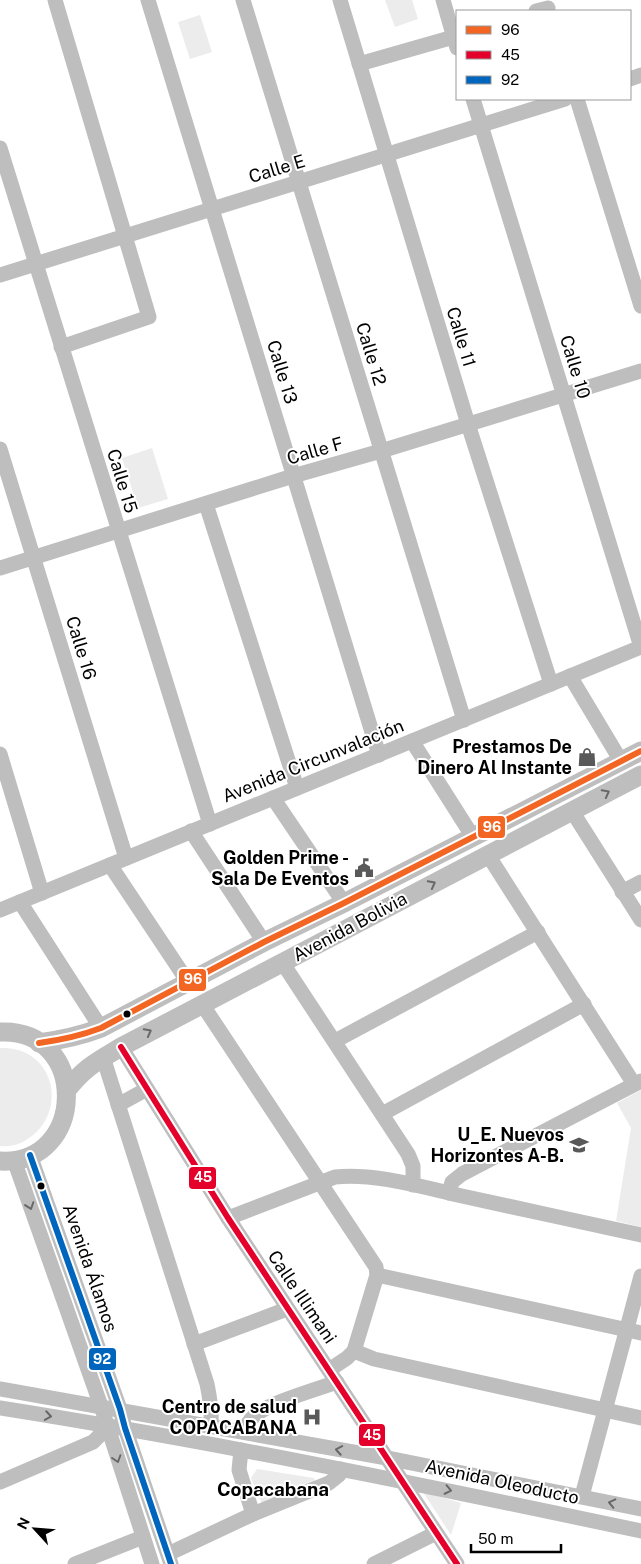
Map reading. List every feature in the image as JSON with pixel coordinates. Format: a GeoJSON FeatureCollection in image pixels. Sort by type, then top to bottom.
{"type":"FeatureCollection","features":[{"type":"Feature","properties":{"kind":"main road","name":"Avenida Bolivia"},"geometry":{"type":"LineString","coordinates":[[39,1043],[77,1036],[101,1028],[264,942],[344,903],[641,750]]}},
{"type":"Feature","properties":{"kind":"main road","name":"Avenida Bolivia"},"geometry":{"type":"LineString","coordinates":[[67,1090],[81,1073],[94,1062],[121,1047],[641,775]]}},
{"type":"Feature","properties":{"kind":"main road"},"geometry":{"type":"LineString","coordinates":[[0,1018],[7,1032],[31,1038],[53,1055],[66,1081],[67,1090],[67,1104],[59,1128],[42,1148],[15,1158]]}},
{"type":"Feature","properties":{"kind":"street"},"geometry":{"type":"LineString","coordinates":[[55,0],[149,317],[61,347]]}},
{"type":"Feature","properties":{"kind":"street","name":"Calle 13"},"geometry":{"type":"LineString","coordinates":[[148,0],[379,755]]}},
{"type":"Feature","properties":{"kind":"street","name":"Calle 12"},"geometry":{"type":"LineString","coordinates":[[243,0],[464,720]]}},
{"type":"Feature","properties":{"kind":"street","name":"Calle 11"},"geometry":{"type":"LineString","coordinates":[[340,0],[468,424],[551,684]]}},
{"type":"Feature","properties":{"kind":"street"},"geometry":{"type":"LineString","coordinates":[[359,64],[456,40],[443,0]]}},
{"type":"Feature","properties":{"kind":"street","name":"Calle 10"},"geometry":{"type":"LineString","coordinates":[[473,100],[641,647]]}},
{"type":"Feature","properties":{"kind":"street","name":"Calle E"},"geometry":{"type":"LineString","coordinates":[[0,275],[563,100]]}},
{"type":"Feature","properties":{"kind":"street"},"geometry":{"type":"LineString","coordinates":[[577,100],[641,306]]}},
{"type":"Feature","properties":{"kind":"street","name":"Calle 15"},"geometry":{"type":"LineString","coordinates":[[0,148],[210,824]]}},
{"type":"Feature","properties":{"kind":"street","name":"Calle F"},"geometry":{"type":"LineString","coordinates":[[0,568],[293,476],[641,371]]}},
{"type":"Feature","properties":{"kind":"street","name":"Calle 16"},"geometry":{"type":"LineString","coordinates":[[0,449],[126,858]]}},
{"type":"Feature","properties":{"kind":"street"},"geometry":{"type":"LineString","coordinates":[[206,504],[297,788]]}},
{"type":"Feature","properties":{"kind":"street","name":"Avenida Circunvalación"},"geometry":{"type":"LineString","coordinates":[[0,910],[641,647]]}},
{"type":"Feature","properties":{"kind":"street"},"geometry":{"type":"LineString","coordinates":[[570,676],[621,761]]}},
{"type":"Feature","properties":{"kind":"street"},"geometry":{"type":"LineString","coordinates":[[412,741],[473,837]]}},
{"type":"Feature","properties":{"kind":"street"},"geometry":{"type":"LineString","coordinates":[[0,754],[42,893]]}},
{"type":"Feature","properties":{"kind":"street"},"geometry":{"type":"LineString","coordinates":[[274,798],[344,903]]}},
{"type":"Feature","properties":{"kind":"street"},"geometry":{"type":"LineString","coordinates":[[572,811],[641,920]]}},
{"type":"Feature","properties":{"kind":"street"},"geometry":{"type":"LineString","coordinates":[[192,832],[264,942]]}},
{"type":"Feature","properties":{"kind":"street"},"geometry":{"type":"LineString","coordinates":[[448,1193],[452,1182],[462,1174],[637,1083],[488,855]]}},
{"type":"Feature","properties":{"kind":"street"},"geometry":{"type":"LineString","coordinates":[[110,865],[188,982]]}},
{"type":"Feature","properties":{"kind":"street"},"geometry":{"type":"LineString","coordinates":[[622,892],[641,882]]}},
{"type":"Feature","properties":{"kind":"street"},"geometry":{"type":"LineString","coordinates":[[20,902],[101,1028]]}},
{"type":"Feature","properties":{"kind":"street"},"geometry":{"type":"LineString","coordinates":[[335,1041],[538,932]]}},
{"type":"Feature","properties":{"kind":"street"},"geometry":{"type":"LineString","coordinates":[[282,962],[408,1154],[413,1166],[413,1185]]}},
{"type":"Feature","properties":{"kind":"street"},"geometry":{"type":"LineString","coordinates":[[202,1004],[370,1256],[376,1267],[377,1275],[354,1351],[333,1376],[256,1415],[249,1421],[244,1432]]}},
{"type":"Feature","properties":{"kind":"street"},"geometry":{"type":"LineString","coordinates":[[382,1114],[584,1004]]}},
{"type":"Feature","properties":{"kind":"street","name":"Calle Illimani"},"geometry":{"type":"LineString","coordinates":[[121,1047],[287,1309],[457,1564]]}},
{"type":"Feature","properties":{"kind":"street"},"geometry":{"type":"LineString","coordinates":[[103,1057],[207,1384],[212,1416],[210,1426]]}},
{"type":"Feature","properties":{"kind":"street"},"geometry":{"type":"LineString","coordinates":[[118,1105],[147,1090]]}},
{"type":"Feature","properties":{"kind":"street","name":"Avenida Álamos"},"geometry":{"type":"LineString","coordinates":[[15,1158],[101,1406],[142,1538],[152,1564]]}},
{"type":"Feature","properties":{"kind":"street","name":"Avenida Álamos"},"geometry":{"type":"LineString","coordinates":[[15,1158],[120,1409],[169,1559]]}},
{"type":"Feature","properties":{"kind":"street"},"geometry":{"type":"LineString","coordinates":[[228,1218],[320,1182],[335,1177],[352,1176],[370,1177],[413,1185],[641,1235]]}},
{"type":"Feature","properties":{"kind":"street"},"geometry":{"type":"LineString","coordinates":[[377,1275],[634,1331]]}},
{"type":"Feature","properties":{"kind":"street"},"geometry":{"type":"LineString","coordinates":[[582,1496],[605,1410],[634,1331],[641,1276]]}},
{"type":"Feature","properties":{"kind":"street"},"geometry":{"type":"LineString","coordinates":[[194,1344],[287,1309]]}},
{"type":"Feature","properties":{"kind":"street"},"geometry":{"type":"LineString","coordinates":[[354,1351],[374,1359],[641,1418]]}},
{"type":"Feature","properties":{"kind":"street","name":"Avenida Oleoducto"},"geometry":{"type":"LineString","coordinates":[[0,1389],[387,1458],[582,1496],[641,1510]]}},
{"type":"Feature","properties":{"kind":"street","name":"Avenida Oleoducto"},"geometry":{"type":"LineString","coordinates":[[0,1408],[125,1428],[400,1480],[641,1531]]}},
{"type":"Feature","properties":{"kind":"street"},"geometry":{"type":"LineString","coordinates":[[0,1482],[93,1442],[106,1425]]}},
{"type":"Feature","properties":{"kind":"street"},"geometry":{"type":"LineString","coordinates":[[241,1450],[238,1470],[253,1514]]}},
{"type":"Feature","properties":{"kind":"street"},"geometry":{"type":"LineString","coordinates":[[169,1559],[253,1514],[329,1483],[339,1475],[341,1469]]}},
{"type":"Feature","properties":{"kind":"street"},"geometry":{"type":"LineString","coordinates":[[374,1564],[436,1533]]}},
{"type":"Feature","properties":{"kind":"street"},"geometry":{"type":"LineString","coordinates":[[75,1564],[142,1538]]}},
{"type":"Feature","properties":{"kind":"shaded area"},"geometry":{"type":"Polygon","coordinates":[[[385,0],[412,0],[418,19],[395,27],[385,0]]]}},
{"type":"Feature","properties":{"kind":"shaded area"},"geometry":{"type":"Polygon","coordinates":[[[200,15],[212,52],[190,59],[178,22],[200,15]]]}},
{"type":"Feature","properties":{"kind":"shaded area"},"geometry":{"type":"Polygon","coordinates":[[[152,448],[168,499],[138,508],[122,458],[152,448]]]}},
{"type":"Feature","properties":{"kind":"shaded area"},"geometry":{"type":"Polygon","coordinates":[[[0,1048],[18,1050],[33,1057],[44,1069],[50,1083],[52,1098],[49,1114],[40,1128],[23,1142],[6,1146],[0,1146],[0,1048]]]}},
{"type":"Feature","properties":{"kind":"shaded area"},"geometry":{"type":"Polygon","coordinates":[[[641,1090],[641,1227],[616,1221],[631,1128],[617,1103],[641,1090]]]}},
{"type":"Feature","properties":{"kind":"shaded area"},"geometry":{"type":"Polygon","coordinates":[[[257,1469],[314,1478],[316,1482],[264,1508],[251,1478],[257,1469]]]}},
{"type":"Feature","properties":{"kind":"shaded area"},"geometry":{"type":"Polygon","coordinates":[[[423,1492],[461,1503],[451,1535],[423,1492]]]}},
{"type":"Feature","properties":{"kind":"transit line","name":"96"},"geometry":{"type":"LineString","coordinates":[[39,1043],[55,1041],[101,1028],[264,942],[641,751]]}},
{"type":"Feature","properties":{"kind":"transit line","name":"45"},"geometry":{"type":"LineString","coordinates":[[121,1047],[228,1218],[457,1564]]}},
{"type":"Feature","properties":{"kind":"transit line","name":"92"},"geometry":{"type":"LineString","coordinates":[[30,1155],[120,1409],[171,1564]]}},
{"type":"Feature","properties":{"kind":"place","name":"Prestamos De Dinero Al Instante"},"geometry":{"type":"Point","coordinates":[587,757]}},
{"type":"Feature","properties":{"kind":"place","name":"Golden Prime - Sala De Eventos"},"geometry":{"type":"Point","coordinates":[364,868]}},
{"type":"Feature","properties":{"kind":"place","name":"U_E. Nuevos Horizontes A-B."},"geometry":{"type":"Point","coordinates":[579,1145]}},
{"type":"Feature","properties":{"kind":"place","name":"Centro de salud COPACABANA"},"geometry":{"type":"Point","coordinates":[312,1417]}},
{"type":"Feature","properties":{"kind":"district","name":"Copacabana"},"geometry":{"type":"Point","coordinates":[273,1489]}}]}
